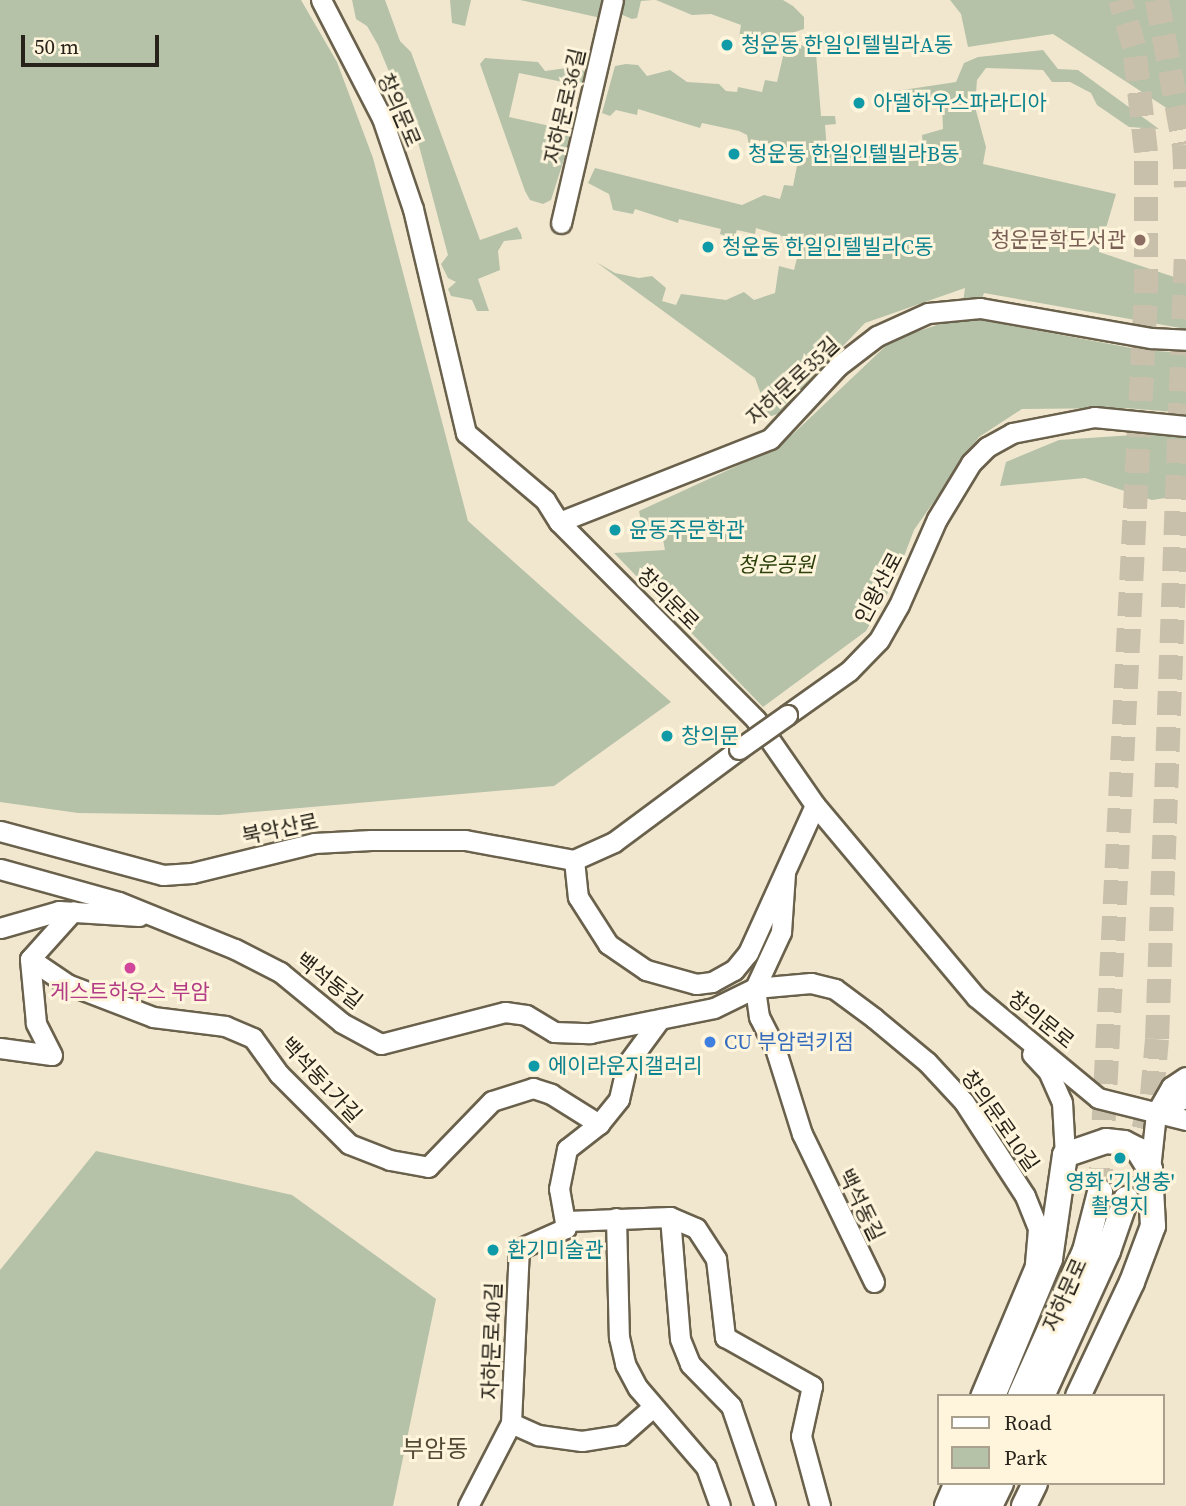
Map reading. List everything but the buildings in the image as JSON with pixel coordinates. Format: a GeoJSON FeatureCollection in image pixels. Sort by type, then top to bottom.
{"type":"FeatureCollection","features":[{"type":"Feature","properties":{"kind":"main road"},"geometry":{"type":"LineString","coordinates":[[994,1394],[1050,1259],[1065,1155],[1106,1140],[1124,1143],[1138,1150],[1150,1169],[1153,1226],[1144,1256],[1079,1394]]}},
{"type":"Feature","properties":{"kind":"main road","name":"자하문로"},"geometry":{"type":"LineString","coordinates":[[1021,1394],[1085,1251],[1100,1192]]}},
{"type":"Feature","properties":{"kind":"main road","name":"자하문로"},"geometry":{"type":"LineString","coordinates":[[1043,1394],[1108,1251],[1126,1199]]}},
{"type":"Feature","properties":{"kind":"main road"},"geometry":{"type":"LineString","coordinates":[[947,1506],[956,1485]]}},
{"type":"Feature","properties":{"kind":"main road"},"geometry":{"type":"LineString","coordinates":[[970,1506],[979,1485]]}},
{"type":"Feature","properties":{"kind":"main road"},"geometry":{"type":"LineString","coordinates":[[990,1506],[1000,1485]]}},
{"type":"Feature","properties":{"kind":"main road"},"geometry":{"type":"LineString","coordinates":[[1024,1506],[1034,1485]]}},
{"type":"Feature","properties":{"kind":"street","name":"창의문로"},"geometry":{"type":"LineString","coordinates":[[321,0],[382,118],[413,209],[466,433],[525,482],[559,522],[757,720],[815,805],[928,945],[976,997],[1098,1098],[1186,1120]]}},
{"type":"Feature","properties":{"kind":"street","name":"자하문로36길"},"geometry":{"type":"LineString","coordinates":[[561,223],[613,0]]}},
{"type":"Feature","properties":{"kind":"street","name":"자하문로35길"},"geometry":{"type":"LineString","coordinates":[[559,522],[770,439],[838,366],[877,336],[928,313],[980,308],[1151,338],[1186,340]]}},
{"type":"Feature","properties":{"kind":"street","name":"인왕산로"},"geometry":{"type":"LineString","coordinates":[[574,860],[614,842],[849,671],[878,640],[900,605],[937,519],[971,463],[987,447],[1012,433],[1094,417],[1186,426]]}},
{"type":"Feature","properties":{"kind":"street"},"geometry":{"type":"LineString","coordinates":[[574,860],[578,897],[608,944],[646,970],[696,984],[712,982],[734,970],[748,953],[815,805]]}},
{"type":"Feature","properties":{"kind":"street","name":"북악산로"},"geometry":{"type":"LineString","coordinates":[[0,831],[163,875],[192,873],[314,843],[371,840],[465,840],[574,860]]}},
{"type":"Feature","properties":{"kind":"street","name":"백석동길"},"geometry":{"type":"LineString","coordinates":[[0,869],[119,902],[280,972],[342,1023],[381,1044],[505,1012],[526,1015],[554,1032],[590,1033],[714,1008],[755,989],[759,1017],[775,1048],[802,1134],[874,1282]]}},
{"type":"Feature","properties":{"kind":"street"},"geometry":{"type":"LineString","coordinates":[[755,989],[781,932],[785,874]]}},
{"type":"Feature","properties":{"kind":"street"},"geometry":{"type":"LineString","coordinates":[[0,928],[73,911],[150,917]]}},
{"type":"Feature","properties":{"kind":"street"},"geometry":{"type":"LineString","coordinates":[[0,1048],[52,1055],[36,1023],[30,959],[73,911]]}},
{"type":"Feature","properties":{"kind":"street","name":"백석동1가길"},"geometry":{"type":"LineString","coordinates":[[30,959],[68,985],[153,1017],[225,1026],[253,1038],[279,1074],[349,1144],[390,1160],[428,1167],[492,1101],[533,1088],[551,1094],[599,1124]]}},
{"type":"Feature","properties":{"kind":"street","name":"창의문로10길"},"geometry":{"type":"LineString","coordinates":[[755,989],[811,983],[835,989],[874,1018],[927,1062],[964,1102],[1026,1196],[1038,1229],[1035,1266],[981,1394]]}},
{"type":"Feature","properties":{"kind":"street"},"geometry":{"type":"LineString","coordinates":[[660,1019],[627,1064],[619,1099],[599,1124],[567,1149],[559,1189],[567,1220],[670,1217],[696,1228],[716,1259],[725,1337],[812,1387],[800,1436],[820,1506]]}},
{"type":"Feature","properties":{"kind":"street"},"geometry":{"type":"LineString","coordinates":[[1029,1040],[1033,1055],[1048,1071],[1062,1102],[1065,1155]]}},
{"type":"Feature","properties":{"kind":"street"},"geometry":{"type":"LineString","coordinates":[[1150,1169],[1156,1113],[1171,1087],[1186,1077]]}},
{"type":"Feature","properties":{"kind":"street"},"geometry":{"type":"LineString","coordinates":[[1156,1113],[1186,1097]]}},
{"type":"Feature","properties":{"kind":"street"},"geometry":{"type":"LineString","coordinates":[[670,1217],[680,1339],[690,1364],[731,1406],[765,1506]]}},
{"type":"Feature","properties":{"kind":"street"},"geometry":{"type":"LineString","coordinates":[[616,1218],[619,1336],[625,1364],[653,1407],[706,1467],[720,1506]]}},
{"type":"Feature","properties":{"kind":"street","name":"자하문로40길"},"geometry":{"type":"LineString","coordinates":[[468,1506],[482,1471],[511,1423],[519,1249],[566,1228],[567,1220]]}},
{"type":"Feature","properties":{"kind":"street"},"geometry":{"type":"LineString","coordinates":[[511,1423],[538,1435],[582,1441],[621,1435],[653,1407]]}},
{"type":"Feature","properties":{"kind":"street","name":"자하문로40길"},"geometry":{"type":"LineString","coordinates":[[478,1506],[482,1471]]}},
{"type":"Feature","properties":{"kind":"street"},"geometry":{"type":"LineString","coordinates":[[934,1506],[943,1485]]}},
{"type":"Feature","properties":{"kind":"green space"},"geometry":{"type":"Polygon","coordinates":[[[0,0],[301,0],[337,62],[373,158],[468,521],[671,702],[554,786],[219,815],[78,813],[0,802],[0,0]]]}},
{"type":"Feature","properties":{"kind":"green space"},"geometry":{"type":"Polygon","coordinates":[[[352,0],[385,0],[400,41],[411,52],[480,240],[517,227],[521,234],[522,239],[504,241],[498,251],[500,270],[478,279],[489,311],[477,311],[472,300],[451,296],[448,289],[456,282],[448,278],[441,264],[448,255],[418,142],[378,45],[367,26],[356,19],[352,0]]]}},
{"type":"Feature","properties":{"kind":"green space"},"geometry":{"type":"Polygon","coordinates":[[[450,0],[471,0],[465,26],[452,23],[450,0]]]}},
{"type":"Feature","properties":{"kind":"green space"},"geometry":{"type":"Polygon","coordinates":[[[520,0],[606,0],[601,18],[520,0]]]}},
{"type":"Feature","properties":{"kind":"green space"},"geometry":{"type":"Polygon","coordinates":[[[621,0],[653,0],[641,1],[637,18],[632,19],[618,13],[621,0]]]}},
{"type":"Feature","properties":{"kind":"green space","name":"청운공원"},"geometry":{"type":"Polygon","coordinates":[[[656,0],[783,0],[793,6],[804,17],[804,29],[792,33],[794,41],[816,53],[821,116],[835,116],[836,124],[825,125],[827,150],[822,153],[916,156],[915,148],[923,147],[922,135],[943,129],[942,105],[898,107],[896,91],[956,82],[964,63],[978,57],[1043,50],[1058,69],[1078,70],[1159,129],[1129,127],[1097,105],[1091,93],[1070,82],[1052,82],[1043,70],[986,68],[977,80],[975,107],[986,147],[983,164],[1116,194],[1099,252],[1186,281],[1186,329],[984,293],[975,319],[1142,350],[1186,353],[1186,413],[1125,408],[1022,409],[979,437],[914,530],[895,580],[866,631],[763,707],[614,553],[665,550],[661,529],[643,530],[639,511],[750,460],[793,434],[892,340],[961,317],[965,288],[865,323],[778,414],[758,420],[762,397],[755,378],[596,262],[615,273],[639,278],[652,276],[666,288],[662,301],[676,305],[681,294],[726,300],[744,292],[754,300],[775,293],[779,266],[794,270],[801,242],[756,228],[755,234],[737,230],[734,238],[720,234],[721,229],[679,219],[678,223],[635,209],[633,214],[613,210],[609,194],[588,183],[595,168],[742,205],[764,195],[780,199],[784,185],[793,186],[799,156],[787,153],[788,148],[751,139],[749,145],[747,135],[739,131],[702,123],[700,128],[638,109],[637,115],[616,110],[610,116],[602,113],[615,66],[626,64],[638,65],[647,76],[670,70],[687,82],[719,84],[726,91],[737,92],[738,87],[762,92],[765,80],[777,82],[785,48],[739,37],[741,25],[711,14],[692,15],[656,0]]]}},
{"type":"Feature","properties":{"kind":"green space"},"geometry":{"type":"Polygon","coordinates":[[[950,0],[1186,0],[1186,126],[1168,109],[1053,34],[968,47],[961,14],[950,0]]]}},
{"type":"Feature","properties":{"kind":"green space"},"geometry":{"type":"Polygon","coordinates":[[[485,58],[538,62],[545,71],[574,67],[586,72],[587,87],[519,73],[509,117],[573,131],[551,200],[543,204],[530,200],[525,191],[480,64],[485,58]]]}},
{"type":"Feature","properties":{"kind":"green space"},"geometry":{"type":"Polygon","coordinates":[[[1148,434],[1186,438],[1186,495],[1152,500],[1085,478],[1000,486],[1006,462],[1059,440],[1148,434]]]}},
{"type":"Feature","properties":{"kind":"green space"},"geometry":{"type":"Polygon","coordinates":[[[96,1151],[292,1195],[436,1299],[393,1506],[0,1506],[0,1270],[96,1151]]]}},
{"type":"Feature","properties":{"kind":"tunnel"},"geometry":{"type":"LineString","coordinates":[[1100,1192],[1146,293],[1146,152],[1134,46],[1120,0]]}},
{"type":"Feature","properties":{"kind":"tunnel"},"geometry":{"type":"LineString","coordinates":[[1157,0],[1184,145],[1186,187]]}},
{"type":"Feature","properties":{"kind":"tunnel"},"geometry":{"type":"LineString","coordinates":[[1126,1199],[1152,1095],[1157,1039],[1186,251]]}},
{"type":"Feature","properties":{"kind":"place","name":"청운동 한일인텔빌라A동"},"geometry":{"type":"Point","coordinates":[727,45]}},
{"type":"Feature","properties":{"kind":"place","name":"아델하우스파라디아"},"geometry":{"type":"Point","coordinates":[859,103]}},
{"type":"Feature","properties":{"kind":"place","name":"청운동 한일인텔빌라B동"},"geometry":{"type":"Point","coordinates":[734,154]}},
{"type":"Feature","properties":{"kind":"place","name":"청운문학도서관"},"geometry":{"type":"Point","coordinates":[1140,240]}},
{"type":"Feature","properties":{"kind":"place","name":"청운동 한일인텔빌라C동"},"geometry":{"type":"Point","coordinates":[708,247]}},
{"type":"Feature","properties":{"kind":"place","name":"윤동주문학관"},"geometry":{"type":"Point","coordinates":[615,530]}},
{"type":"Feature","properties":{"kind":"place","name":"창의문"},"geometry":{"type":"Point","coordinates":[667,736]}},
{"type":"Feature","properties":{"kind":"place","name":"게스트하우스 부암"},"geometry":{"type":"Point","coordinates":[130,968]}},
{"type":"Feature","properties":{"kind":"place","name":"CU 부암럭키점"},"geometry":{"type":"Point","coordinates":[710,1042]}},
{"type":"Feature","properties":{"kind":"place","name":"에이라운지갤러리"},"geometry":{"type":"Point","coordinates":[534,1066]}},
{"type":"Feature","properties":{"kind":"place","name":"영화 '기생충' 촬영지"},"geometry":{"type":"Point","coordinates":[1120,1158]}},
{"type":"Feature","properties":{"kind":"place","name":"환기미술관"},"geometry":{"type":"Point","coordinates":[493,1250]}},
{"type":"Feature","properties":{"kind":"district","name":"부암동"},"geometry":{"type":"Point","coordinates":[435,1449]}}]}
